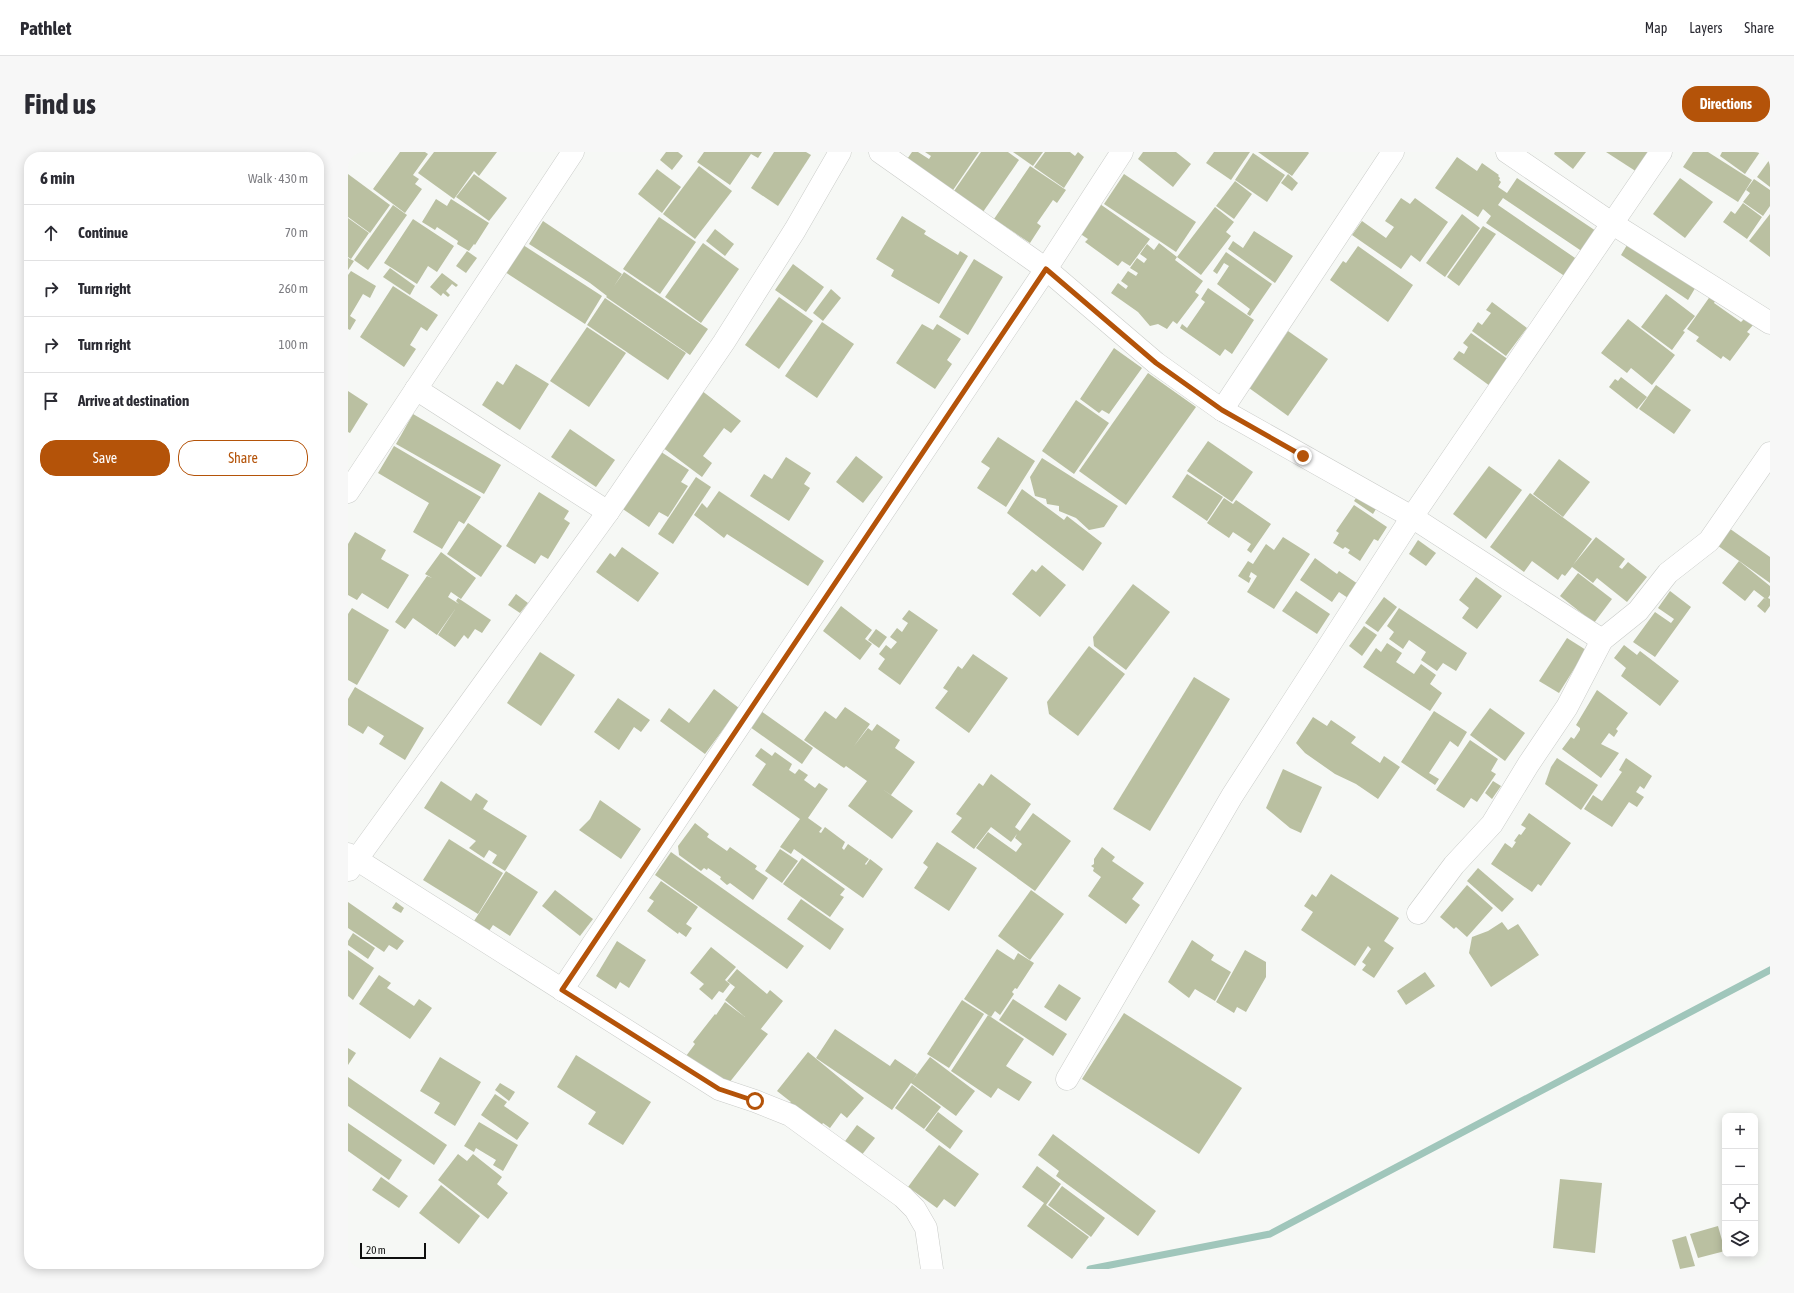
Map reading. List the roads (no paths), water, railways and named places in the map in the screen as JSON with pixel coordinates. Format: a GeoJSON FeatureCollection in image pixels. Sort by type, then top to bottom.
{"type":"FeatureCollection","features":[{"type":"Feature","properties":{"kind":"street"},"geometry":{"type":"LineString","coordinates":[[348,492],[573,152]]}},
{"type":"Feature","properties":{"kind":"street"},"geometry":{"type":"LineString","coordinates":[[840,152],[795,230],[724,342],[608,512],[351,861],[562,990],[719,1089],[790,1115],[903,1197],[915,1209],[926,1228],[932,1269]]}},
{"type":"Feature","properties":{"kind":"street"},"geometry":{"type":"LineString","coordinates":[[880,152],[1046,269],[1156,363],[1222,410],[1412,517],[1602,640]]}},
{"type":"Feature","properties":{"kind":"street"},"geometry":{"type":"LineString","coordinates":[[562,990],[1046,269],[1122,152]]}},
{"type":"Feature","properties":{"kind":"street"},"geometry":{"type":"LineString","coordinates":[[1222,410],[1393,152]]}},
{"type":"Feature","properties":{"kind":"street"},"geometry":{"type":"LineString","coordinates":[[1507,152],[1613,224],[1770,323]]}},
{"type":"Feature","properties":{"kind":"street"},"geometry":{"type":"LineString","coordinates":[[1067,1079],[1232,796],[1412,517],[1661,152]]}},
{"type":"Feature","properties":{"kind":"street"},"geometry":{"type":"LineString","coordinates":[[416,389],[608,512]]}},
{"type":"Feature","properties":{"kind":"street"},"geometry":{"type":"LineString","coordinates":[[1418,913],[1454,865],[1492,824],[1528,765],[1567,707],[1602,640],[1638,611],[1668,573],[1709,541],[1770,452]]}},
{"type":"Feature","properties":{"kind":"waterway"},"geometry":{"type":"LineString","coordinates":[[1090,1269],[1270,1234],[1770,970]]}}]}
